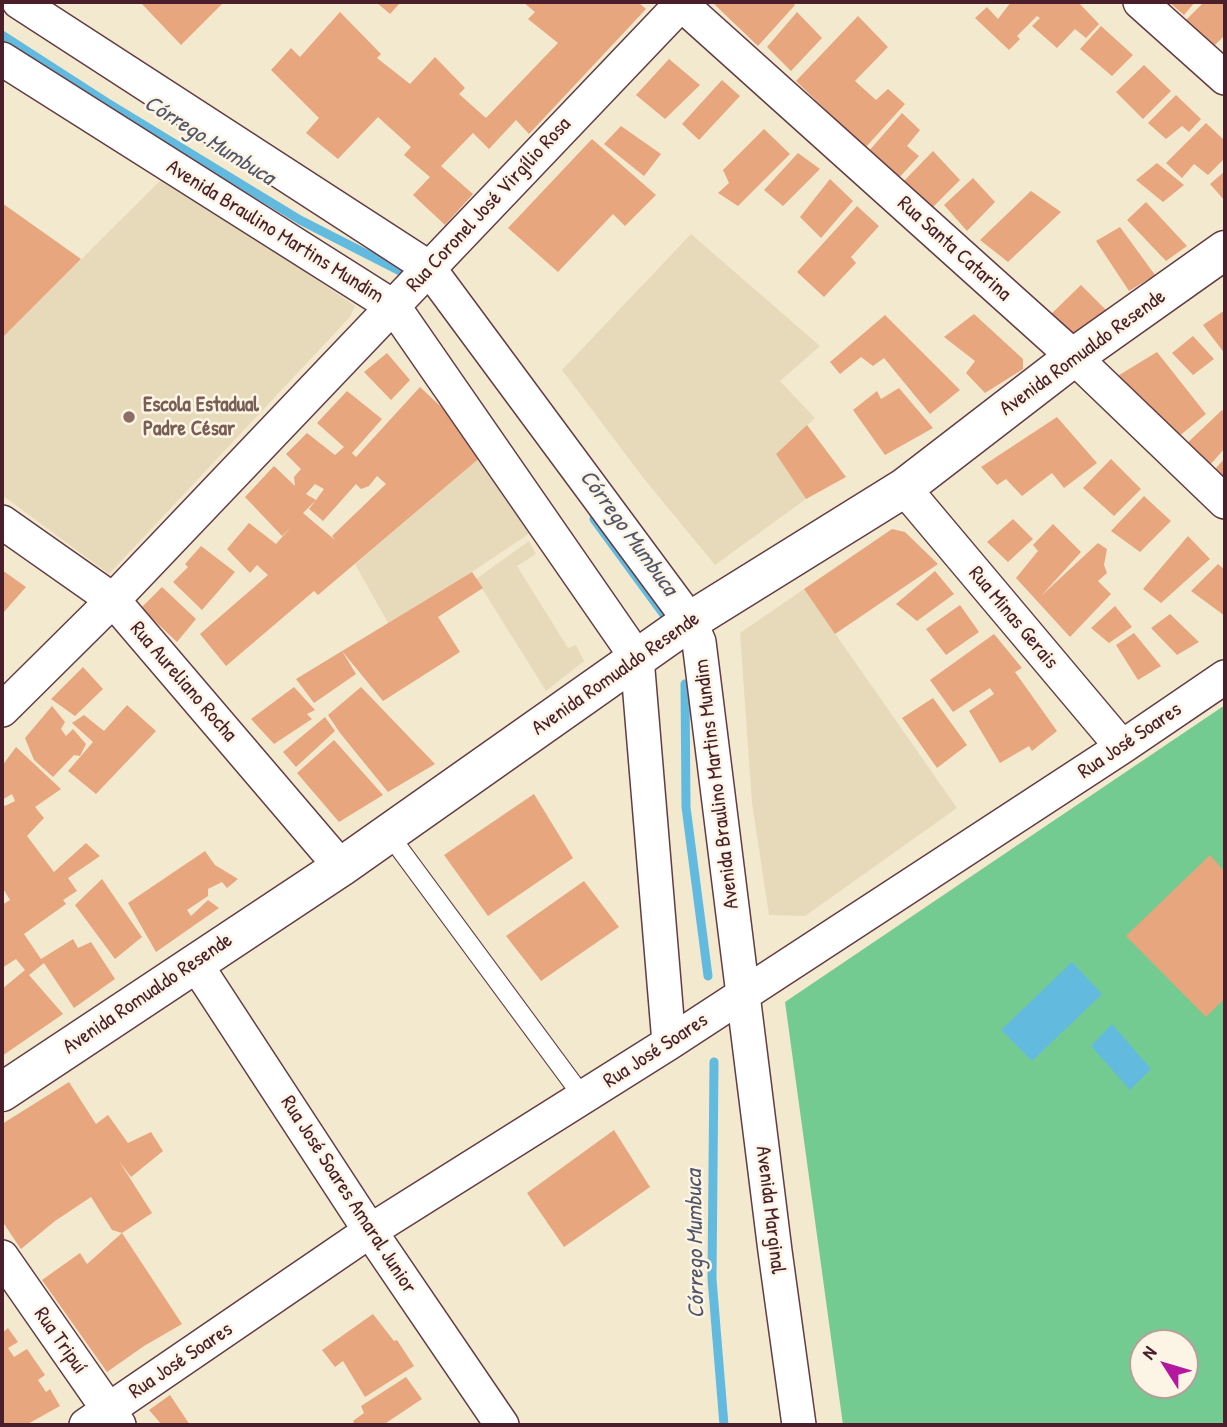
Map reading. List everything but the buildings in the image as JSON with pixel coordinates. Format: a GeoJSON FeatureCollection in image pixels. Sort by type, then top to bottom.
{"type":"FeatureCollection","features":[{"type":"Feature","properties":{"kind":"street","name":"Avenida Braulino Martins Mundim"},"geometry":{"type":"LineString","coordinates":[[19,2],[428,267],[690,621],[699,642],[743,995]]}},
{"type":"Feature","properties":{"kind":"street","name":"Rua Coronel José Virgílio Rosa"},"geometry":{"type":"LineString","coordinates":[[9,693],[113,600],[681,2]]}},
{"type":"Feature","properties":{"kind":"street","name":"Rua Santa Catarina"},"geometry":{"type":"LineString","coordinates":[[681,2],[1074,357],[1225,502]]}},
{"type":"Feature","properties":{"kind":"street"},"geometry":{"type":"LineString","coordinates":[[1140,2],[1225,78]]}},
{"type":"Feature","properties":{"kind":"street","name":"Avenida Braulino Martins Mundim"},"geometry":{"type":"LineString","coordinates":[[2,59],[394,307],[637,658],[669,1043]]}},
{"type":"Feature","properties":{"kind":"street","name":"Avenida Romualdo Resende"},"geometry":{"type":"LineString","coordinates":[[2,1091],[341,867],[690,621],[904,488],[1074,357],[1225,250]]}},
{"type":"Feature","properties":{"kind":"street","name":"Rua Minas Gerais"},"geometry":{"type":"LineString","coordinates":[[904,488],[1122,747]]}},
{"type":"Feature","properties":{"kind":"street","name":"Rua Aureliano Rocha"},"geometry":{"type":"LineString","coordinates":[[2,522],[113,600],[341,867]]}},
{"type":"Feature","properties":{"kind":"street","name":"Rua José Soares"},"geometry":{"type":"LineString","coordinates":[[104,1420],[370,1231],[669,1043],[1225,677]]}},
{"type":"Feature","properties":{"kind":"street","name":"Rua José Soares Amaral Junior"},"geometry":{"type":"LineString","coordinates":[[195,962],[370,1231],[502,1425]]}},
{"type":"Feature","properties":{"kind":"street","name":"Avenida Marginal"},"geometry":{"type":"LineString","coordinates":[[743,995],[800,1425]]}},
{"type":"Feature","properties":{"kind":"street","name":"Rua Tripuí"},"geometry":{"type":"LineString","coordinates":[[2,1257],[104,1420]]}},
{"type":"Feature","properties":{"kind":"lane"},"geometry":{"type":"LineString","coordinates":[[388,833],[583,1097]]}},
{"type":"Feature","properties":{"kind":"shaded area","name":"Escola Estadual Padre César"},"geometry":{"type":"Polygon","coordinates":[[[166,175],[355,306],[350,317],[109,574],[2,495],[2,338],[166,175]]]}},
{"type":"Feature","properties":{"kind":"shaded area"},"geometry":{"type":"Polygon","coordinates":[[[691,234],[820,346],[780,381],[815,418],[776,454],[806,499],[715,565],[645,480],[562,370],[691,234]]]}},
{"type":"Feature","properties":{"kind":"shaded area"},"geometry":{"type":"Polygon","coordinates":[[[482,456],[539,527],[388,623],[355,564],[482,456]]]}},
{"type":"Feature","properties":{"kind":"shaded area"},"geometry":{"type":"Polygon","coordinates":[[[529,541],[536,554],[517,566],[568,648],[576,645],[584,661],[546,691],[476,579],[529,541]]]}},
{"type":"Feature","properties":{"kind":"shaded area"},"geometry":{"type":"Polygon","coordinates":[[[804,589],[957,808],[805,916],[769,915],[752,803],[740,633],[804,589]]]}},
{"type":"Feature","properties":{"kind":"green space"},"geometry":{"type":"Polygon","coordinates":[[[1225,705],[1225,1425],[843,1425],[785,1002],[1225,705]]]}},
{"type":"Feature","properties":{"kind":"water"},"geometry":{"type":"Polygon","coordinates":[[[1072,962],[1102,994],[1032,1061],[1001,1030],[1072,962]]]}},
{"type":"Feature","properties":{"kind":"water"},"geometry":{"type":"Polygon","coordinates":[[[1112,1024],[1151,1069],[1130,1090],[1091,1046],[1112,1024]]]}},
{"type":"Feature","properties":{"kind":"waterway","name":"Córrego Mumbuca"},"geometry":{"type":"LineString","coordinates":[[2,35],[300,220],[400,271]]}},
{"type":"Feature","properties":{"kind":"waterway","name":"Córrego Mumbuca"},"geometry":{"type":"LineString","coordinates":[[594,519],[665,616]]}},
{"type":"Feature","properties":{"kind":"waterway","name":"Córrego Mumbuca"},"geometry":{"type":"LineString","coordinates":[[685,684],[686,807],[708,976]]}},
{"type":"Feature","properties":{"kind":"waterway","name":"Córrego Mumbuca"},"geometry":{"type":"LineString","coordinates":[[714,1062],[712,1279],[724,1425]]}},
{"type":"Feature","properties":{"kind":"place","name":"Escola Estadual Padre César"},"geometry":{"type":"Point","coordinates":[129,417]}}]}
